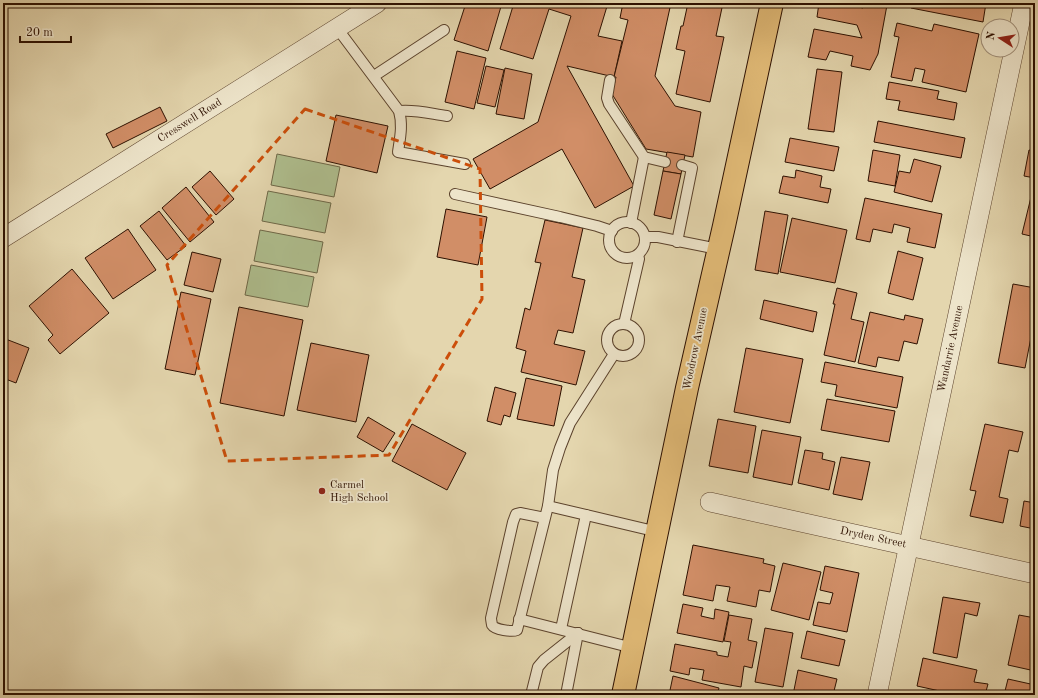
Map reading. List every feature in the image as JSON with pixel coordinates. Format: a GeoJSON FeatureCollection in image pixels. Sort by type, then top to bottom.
{"type":"FeatureCollection","features":[{"type":"Feature","properties":{"kind":"main road","name":"Woodrow Avenue"},"geometry":{"type":"LineString","coordinates":[[622,695],[772,3]]}},
{"type":"Feature","properties":{"kind":"street","name":"Cresswell Road"},"geometry":{"type":"LineString","coordinates":[[3,238],[377,3]]}},
{"type":"Feature","properties":{"kind":"street","name":"Wandarrie Avenue"},"geometry":{"type":"LineString","coordinates":[[877,695],[1024,3]]}},
{"type":"Feature","properties":{"kind":"street","name":"Dryden Street"},"geometry":{"type":"LineString","coordinates":[[710,502],[1035,574]]}},
{"type":"Feature","properties":{"kind":"lane"},"geometry":{"type":"LineString","coordinates":[[337,28],[399,111],[402,120],[398,152],[465,164]]}},
{"type":"Feature","properties":{"kind":"lane"},"geometry":{"type":"LineString","coordinates":[[374,76],[444,30]]}},
{"type":"Feature","properties":{"kind":"lane"},"geometry":{"type":"LineString","coordinates":[[610,80],[607,98],[609,104],[644,157],[665,162]]}},
{"type":"Feature","properties":{"kind":"lane"},"geometry":{"type":"LineString","coordinates":[[399,111],[417,111],[447,116]]}},
{"type":"Feature","properties":{"kind":"lane"},"geometry":{"type":"LineString","coordinates":[[631,223],[644,157]]}},
{"type":"Feature","properties":{"kind":"lane"},"geometry":{"type":"LineString","coordinates":[[677,242],[692,168],[682,165]]}},
{"type":"Feature","properties":{"kind":"lane"},"geometry":{"type":"LineString","coordinates":[[455,194],[560,217],[612,231]]}},
{"type":"Feature","properties":{"kind":"lane"},"geometry":{"type":"LineString","coordinates":[[624,222],[638,226],[642,230],[645,237],[643,250],[632,258],[619,256],[613,251],[610,245],[612,231],[617,225],[624,222]]}},
{"type":"Feature","properties":{"kind":"lane"},"geometry":{"type":"LineString","coordinates":[[645,237],[658,237],[718,249]]}},
{"type":"Feature","properties":{"kind":"lane"},"geometry":{"type":"LineString","coordinates":[[624,324],[639,259],[638,255]]}},
{"type":"Feature","properties":{"kind":"lane"},"geometry":{"type":"LineString","coordinates":[[624,324],[634,328],[639,339],[636,350],[626,356],[614,354],[609,349],[607,342],[611,329],[617,325],[624,324]]}},
{"type":"Feature","properties":{"kind":"lane"},"geometry":{"type":"LineString","coordinates":[[544,518],[520,512],[516,514],[491,618],[494,627],[513,631],[517,630],[548,506],[553,470],[560,448],[570,423],[614,354]]}},
{"type":"Feature","properties":{"kind":"lane"},"geometry":{"type":"LineString","coordinates":[[548,506],[658,532]]}},
{"type":"Feature","properties":{"kind":"lane"},"geometry":{"type":"LineString","coordinates":[[561,629],[586,515]]}},
{"type":"Feature","properties":{"kind":"lane"},"geometry":{"type":"LineString","coordinates":[[519,619],[633,648]]}},
{"type":"Feature","properties":{"kind":"lane"},"geometry":{"type":"LineString","coordinates":[[531,695],[538,667],[544,660],[578,633]]}},
{"type":"Feature","properties":{"kind":"lane"},"geometry":{"type":"LineString","coordinates":[[566,695],[578,633]]}},
{"type":"Feature","properties":{"kind":"highlighted area"},"geometry":{"type":"Polygon","coordinates":[[[305,109],[480,169],[482,299],[389,455],[227,461],[167,265],[305,109]]]}},
{"type":"Feature","properties":{"kind":"green space"},"geometry":{"type":"Polygon","coordinates":[[[277,154],[340,167],[334,197],[271,185],[277,154]]]}},
{"type":"Feature","properties":{"kind":"green space"},"geometry":{"type":"Polygon","coordinates":[[[268,191],[331,203],[325,233],[262,221],[268,191]]]}},
{"type":"Feature","properties":{"kind":"green space"},"geometry":{"type":"Polygon","coordinates":[[[260,230],[323,242],[317,273],[254,261],[260,230]]]}},
{"type":"Feature","properties":{"kind":"green space"},"geometry":{"type":"Polygon","coordinates":[[[251,265],[314,277],[308,307],[245,295],[251,265]]]}},
{"type":"Feature","properties":{"kind":"building"},"geometry":{"type":"Polygon","coordinates":[[[466,3],[502,3],[488,51],[454,40],[466,3]]]}},
{"type":"Feature","properties":{"kind":"building"},"geometry":{"type":"Polygon","coordinates":[[[503,3],[608,3],[598,36],[622,41],[614,77],[567,66],[634,186],[595,208],[562,149],[490,189],[473,159],[538,122],[571,16],[549,9],[533,59],[500,49],[513,6],[503,3]]]}},
{"type":"Feature","properties":{"kind":"building"},"geometry":{"type":"Polygon","coordinates":[[[623,3],[671,3],[655,76],[675,106],[701,112],[693,157],[646,149],[612,94],[616,77],[614,77],[628,20],[620,18],[623,3]]]}},
{"type":"Feature","properties":{"kind":"building"},"geometry":{"type":"Polygon","coordinates":[[[688,3],[723,3],[716,36],[724,37],[710,102],[676,94],[685,51],[676,49],[688,3]]]}},
{"type":"Feature","properties":{"kind":"building"},"geometry":{"type":"Polygon","coordinates":[[[819,3],[841,3],[863,8],[866,3],[887,5],[878,54],[870,70],[851,66],[853,56],[830,51],[826,60],[808,57],[814,29],[862,38],[857,25],[817,17],[819,3]]]}},
{"type":"Feature","properties":{"kind":"building"},"geometry":{"type":"Polygon","coordinates":[[[912,3],[986,3],[984,18],[980,18],[980,21],[911,8],[912,3]]]}},
{"type":"Feature","properties":{"kind":"building"},"geometry":{"type":"Polygon","coordinates":[[[897,23],[932,31],[934,24],[979,34],[966,92],[922,82],[925,70],[915,68],[912,81],[891,77],[899,37],[894,36],[897,23]]]}},
{"type":"Feature","properties":{"kind":"building"},"geometry":{"type":"Polygon","coordinates":[[[457,51],[486,58],[474,109],[445,102],[457,51]]]}},
{"type":"Feature","properties":{"kind":"building"},"geometry":{"type":"Polygon","coordinates":[[[486,66],[504,70],[495,107],[477,103],[486,66]]]}},
{"type":"Feature","properties":{"kind":"building"},"geometry":{"type":"Polygon","coordinates":[[[505,68],[532,74],[524,119],[496,114],[505,68]]]}},
{"type":"Feature","properties":{"kind":"building"},"geometry":{"type":"Polygon","coordinates":[[[817,69],[842,72],[834,132],[808,129],[817,69]]]}},
{"type":"Feature","properties":{"kind":"building"},"geometry":{"type":"Polygon","coordinates":[[[889,82],[939,91],[937,99],[957,103],[954,120],[898,110],[900,101],[886,99],[889,82]]]}},
{"type":"Feature","properties":{"kind":"building"},"geometry":{"type":"Polygon","coordinates":[[[160,107],[167,121],[113,148],[106,134],[160,107]]]}},
{"type":"Feature","properties":{"kind":"building"},"geometry":{"type":"Polygon","coordinates":[[[336,115],[388,126],[377,173],[326,161],[336,115]]]}},
{"type":"Feature","properties":{"kind":"building"},"geometry":{"type":"Polygon","coordinates":[[[878,121],[965,138],[961,158],[874,142],[878,121]]]}},
{"type":"Feature","properties":{"kind":"building"},"geometry":{"type":"Polygon","coordinates":[[[790,138],[839,147],[834,171],[785,162],[790,138]]]}},
{"type":"Feature","properties":{"kind":"building"},"geometry":{"type":"Polygon","coordinates":[[[873,150],[900,155],[895,186],[868,181],[873,150]]]}},
{"type":"Feature","properties":{"kind":"building"},"geometry":{"type":"Polygon","coordinates":[[[1029,150],[1035,151],[1035,178],[1024,176],[1029,150]]]}},
{"type":"Feature","properties":{"kind":"building"},"geometry":{"type":"Polygon","coordinates":[[[667,152],[685,155],[681,174],[663,171],[667,152]]]}},
{"type":"Feature","properties":{"kind":"building"},"geometry":{"type":"Polygon","coordinates":[[[914,159],[941,166],[932,202],[894,192],[899,171],[910,173],[914,159]]]}},
{"type":"Feature","properties":{"kind":"building"},"geometry":{"type":"Polygon","coordinates":[[[796,170],[822,176],[820,187],[831,189],[828,203],[779,193],[783,176],[795,178],[796,170]]]}},
{"type":"Feature","properties":{"kind":"building"},"geometry":{"type":"Polygon","coordinates":[[[210,171],[234,199],[216,215],[192,187],[210,171]]]}},
{"type":"Feature","properties":{"kind":"building"},"geometry":{"type":"Polygon","coordinates":[[[663,171],[681,174],[671,219],[654,215],[663,171]]]}},
{"type":"Feature","properties":{"kind":"building"},"geometry":{"type":"Polygon","coordinates":[[[186,187],[214,222],[190,242],[162,208],[186,187]]]}},
{"type":"Feature","properties":{"kind":"building"},"geometry":{"type":"Polygon","coordinates":[[[1032,193],[1035,194],[1035,237],[1022,234],[1032,193]]]}},
{"type":"Feature","properties":{"kind":"building"},"geometry":{"type":"Polygon","coordinates":[[[865,198],[942,214],[935,248],[907,242],[910,228],[894,224],[892,233],[873,229],[870,242],[856,239],[865,198]]]}},
{"type":"Feature","properties":{"kind":"building"},"geometry":{"type":"Polygon","coordinates":[[[446,209],[487,217],[478,265],[437,257],[446,209]]]}},
{"type":"Feature","properties":{"kind":"building"},"geometry":{"type":"Polygon","coordinates":[[[159,211],[186,246],[167,260],[140,226],[159,211]]]}},
{"type":"Feature","properties":{"kind":"building"},"geometry":{"type":"Polygon","coordinates":[[[765,211],[788,215],[778,274],[755,270],[765,211]]]}},
{"type":"Feature","properties":{"kind":"building"},"geometry":{"type":"Polygon","coordinates":[[[792,218],[847,230],[835,283],[780,272],[792,218]]]}},
{"type":"Feature","properties":{"kind":"building"},"geometry":{"type":"Polygon","coordinates":[[[545,220],[583,228],[572,277],[585,280],[573,333],[558,330],[554,344],[585,351],[576,385],[521,372],[526,351],[516,348],[525,308],[530,310],[541,263],[535,262],[545,220]]]}},
{"type":"Feature","properties":{"kind":"building"},"geometry":{"type":"Polygon","coordinates":[[[128,229],[156,270],[113,299],[85,258],[128,229]]]}},
{"type":"Feature","properties":{"kind":"building"},"geometry":{"type":"Polygon","coordinates":[[[898,251],[923,258],[913,300],[888,293],[898,251]]]}},
{"type":"Feature","properties":{"kind":"building"},"geometry":{"type":"Polygon","coordinates":[[[192,252],[221,259],[213,292],[184,285],[192,252]]]}},
{"type":"Feature","properties":{"kind":"building"},"geometry":{"type":"Polygon","coordinates":[[[72,269],[109,313],[60,354],[48,340],[53,335],[29,306],[72,269]]]}},
{"type":"Feature","properties":{"kind":"building"},"geometry":{"type":"Polygon","coordinates":[[[1013,284],[1035,288],[1035,317],[1025,368],[998,363],[1013,284]]]}},
{"type":"Feature","properties":{"kind":"building"},"geometry":{"type":"Polygon","coordinates":[[[837,288],[857,293],[851,319],[864,322],[855,362],[824,355],[837,288]]]}},
{"type":"Feature","properties":{"kind":"building"},"geometry":{"type":"Polygon","coordinates":[[[181,292],[211,299],[195,375],[165,369],[181,292]]]}},
{"type":"Feature","properties":{"kind":"building"},"geometry":{"type":"Polygon","coordinates":[[[764,300],[817,312],[813,332],[760,319],[764,300]]]}},
{"type":"Feature","properties":{"kind":"building"},"geometry":{"type":"Polygon","coordinates":[[[239,307],[303,320],[284,416],[220,403],[239,307]]]}},
{"type":"Feature","properties":{"kind":"building"},"geometry":{"type":"Polygon","coordinates":[[[870,312],[904,320],[905,315],[923,319],[917,344],[904,341],[899,361],[878,357],[876,367],[858,363],[870,312]]]}},
{"type":"Feature","properties":{"kind":"building"},"geometry":{"type":"Polygon","coordinates":[[[3,338],[29,348],[16,383],[3,378],[3,338]]]}},
{"type":"Feature","properties":{"kind":"building"},"geometry":{"type":"Polygon","coordinates":[[[311,343],[369,355],[356,422],[297,410],[311,343]]]}},
{"type":"Feature","properties":{"kind":"building"},"geometry":{"type":"Polygon","coordinates":[[[746,348],[803,359],[790,423],[734,412],[746,348]]]}},
{"type":"Feature","properties":{"kind":"building"},"geometry":{"type":"Polygon","coordinates":[[[825,362],[903,377],[897,408],[835,396],[837,385],[821,382],[825,362]]]}},
{"type":"Feature","properties":{"kind":"building"},"geometry":{"type":"Polygon","coordinates":[[[526,378],[562,386],[554,426],[517,419],[526,378]]]}},
{"type":"Feature","properties":{"kind":"building"},"geometry":{"type":"Polygon","coordinates":[[[495,387],[516,393],[510,417],[504,415],[501,425],[487,421],[495,387]]]}},
{"type":"Feature","properties":{"kind":"building"},"geometry":{"type":"Polygon","coordinates":[[[827,399],[895,411],[889,442],[821,430],[827,399]]]}},
{"type":"Feature","properties":{"kind":"building"},"geometry":{"type":"Polygon","coordinates":[[[368,417],[395,433],[383,452],[357,437],[368,417]]]}},
{"type":"Feature","properties":{"kind":"building"},"geometry":{"type":"Polygon","coordinates":[[[718,419],[756,426],[748,473],[709,466],[718,419]]]}},
{"type":"Feature","properties":{"kind":"building"},"geometry":{"type":"Polygon","coordinates":[[[412,424],[466,453],[447,490],[392,461],[412,424]]]}},
{"type":"Feature","properties":{"kind":"building"},"geometry":{"type":"Polygon","coordinates":[[[985,424],[1023,432],[1018,452],[1009,450],[999,497],[1008,499],[1003,523],[970,516],[976,491],[970,490],[985,424]]]}},
{"type":"Feature","properties":{"kind":"building"},"geometry":{"type":"Polygon","coordinates":[[[762,430],[801,437],[792,485],[753,477],[762,430]]]}},
{"type":"Feature","properties":{"kind":"building"},"geometry":{"type":"Polygon","coordinates":[[[805,450],[823,453],[822,459],[835,462],[829,490],[798,483],[805,450]]]}},
{"type":"Feature","properties":{"kind":"building"},"geometry":{"type":"Polygon","coordinates":[[[841,457],[870,462],[862,500],[833,494],[841,457]]]}},
{"type":"Feature","properties":{"kind":"building"},"geometry":{"type":"Polygon","coordinates":[[[1024,501],[1035,503],[1035,529],[1020,526],[1024,501]]]}},
{"type":"Feature","properties":{"kind":"building"},"geometry":{"type":"Polygon","coordinates":[[[693,545],[764,559],[763,563],[775,566],[770,592],[759,590],[756,607],[727,601],[730,587],[716,585],[713,601],[683,595],[693,545]]]}},
{"type":"Feature","properties":{"kind":"building"},"geometry":{"type":"Polygon","coordinates":[[[783,563],[821,572],[809,620],[771,610],[783,563]]]}},
{"type":"Feature","properties":{"kind":"building"},"geometry":{"type":"Polygon","coordinates":[[[825,566],[859,573],[847,632],[813,625],[818,602],[830,604],[833,593],[820,590],[825,566]]]}},
{"type":"Feature","properties":{"kind":"building"},"geometry":{"type":"Polygon","coordinates":[[[943,597],[980,603],[977,616],[965,613],[957,658],[933,653],[943,597]]]}},
{"type":"Feature","properties":{"kind":"building"},"geometry":{"type":"Polygon","coordinates":[[[683,604],[703,608],[701,616],[714,619],[715,609],[729,612],[723,642],[677,633],[683,604]]]}},
{"type":"Feature","properties":{"kind":"building"},"geometry":{"type":"Polygon","coordinates":[[[729,615],[752,619],[748,640],[757,642],[752,668],[744,666],[741,687],[702,680],[704,670],[690,668],[689,675],[670,671],[675,644],[717,652],[717,655],[728,657],[731,642],[724,641],[729,615]]]}},
{"type":"Feature","properties":{"kind":"building"},"geometry":{"type":"Polygon","coordinates":[[[1019,615],[1035,618],[1035,671],[1008,665],[1019,615]]]}},
{"type":"Feature","properties":{"kind":"building"},"geometry":{"type":"Polygon","coordinates":[[[765,628],[793,633],[783,687],[755,682],[765,628]]]}},
{"type":"Feature","properties":{"kind":"building"},"geometry":{"type":"Polygon","coordinates":[[[807,631],[845,640],[839,666],[801,658],[807,631]]]}},
{"type":"Feature","properties":{"kind":"building"},"geometry":{"type":"Polygon","coordinates":[[[923,658],[977,670],[974,682],[988,684],[985,695],[958,695],[917,686],[923,658]]]}},
{"type":"Feature","properties":{"kind":"building"},"geometry":{"type":"Polygon","coordinates":[[[798,670],[837,679],[833,695],[793,695],[798,670]]]}},
{"type":"Feature","properties":{"kind":"building"},"geometry":{"type":"Polygon","coordinates":[[[673,676],[719,688],[717,695],[669,695],[673,676]]]}},
{"type":"Feature","properties":{"kind":"building"},"geometry":{"type":"Polygon","coordinates":[[[1008,679],[1035,685],[1035,695],[1004,695],[1008,679]]]}},
{"type":"Feature","properties":{"kind":"building"},"geometry":{"type":"Polygon","coordinates":[[[752,691],[773,695],[751,695],[752,691]]]}},
{"type":"Feature","properties":{"kind":"place","name":"Carmel High School"},"geometry":{"type":"Point","coordinates":[322,491]}}]}
